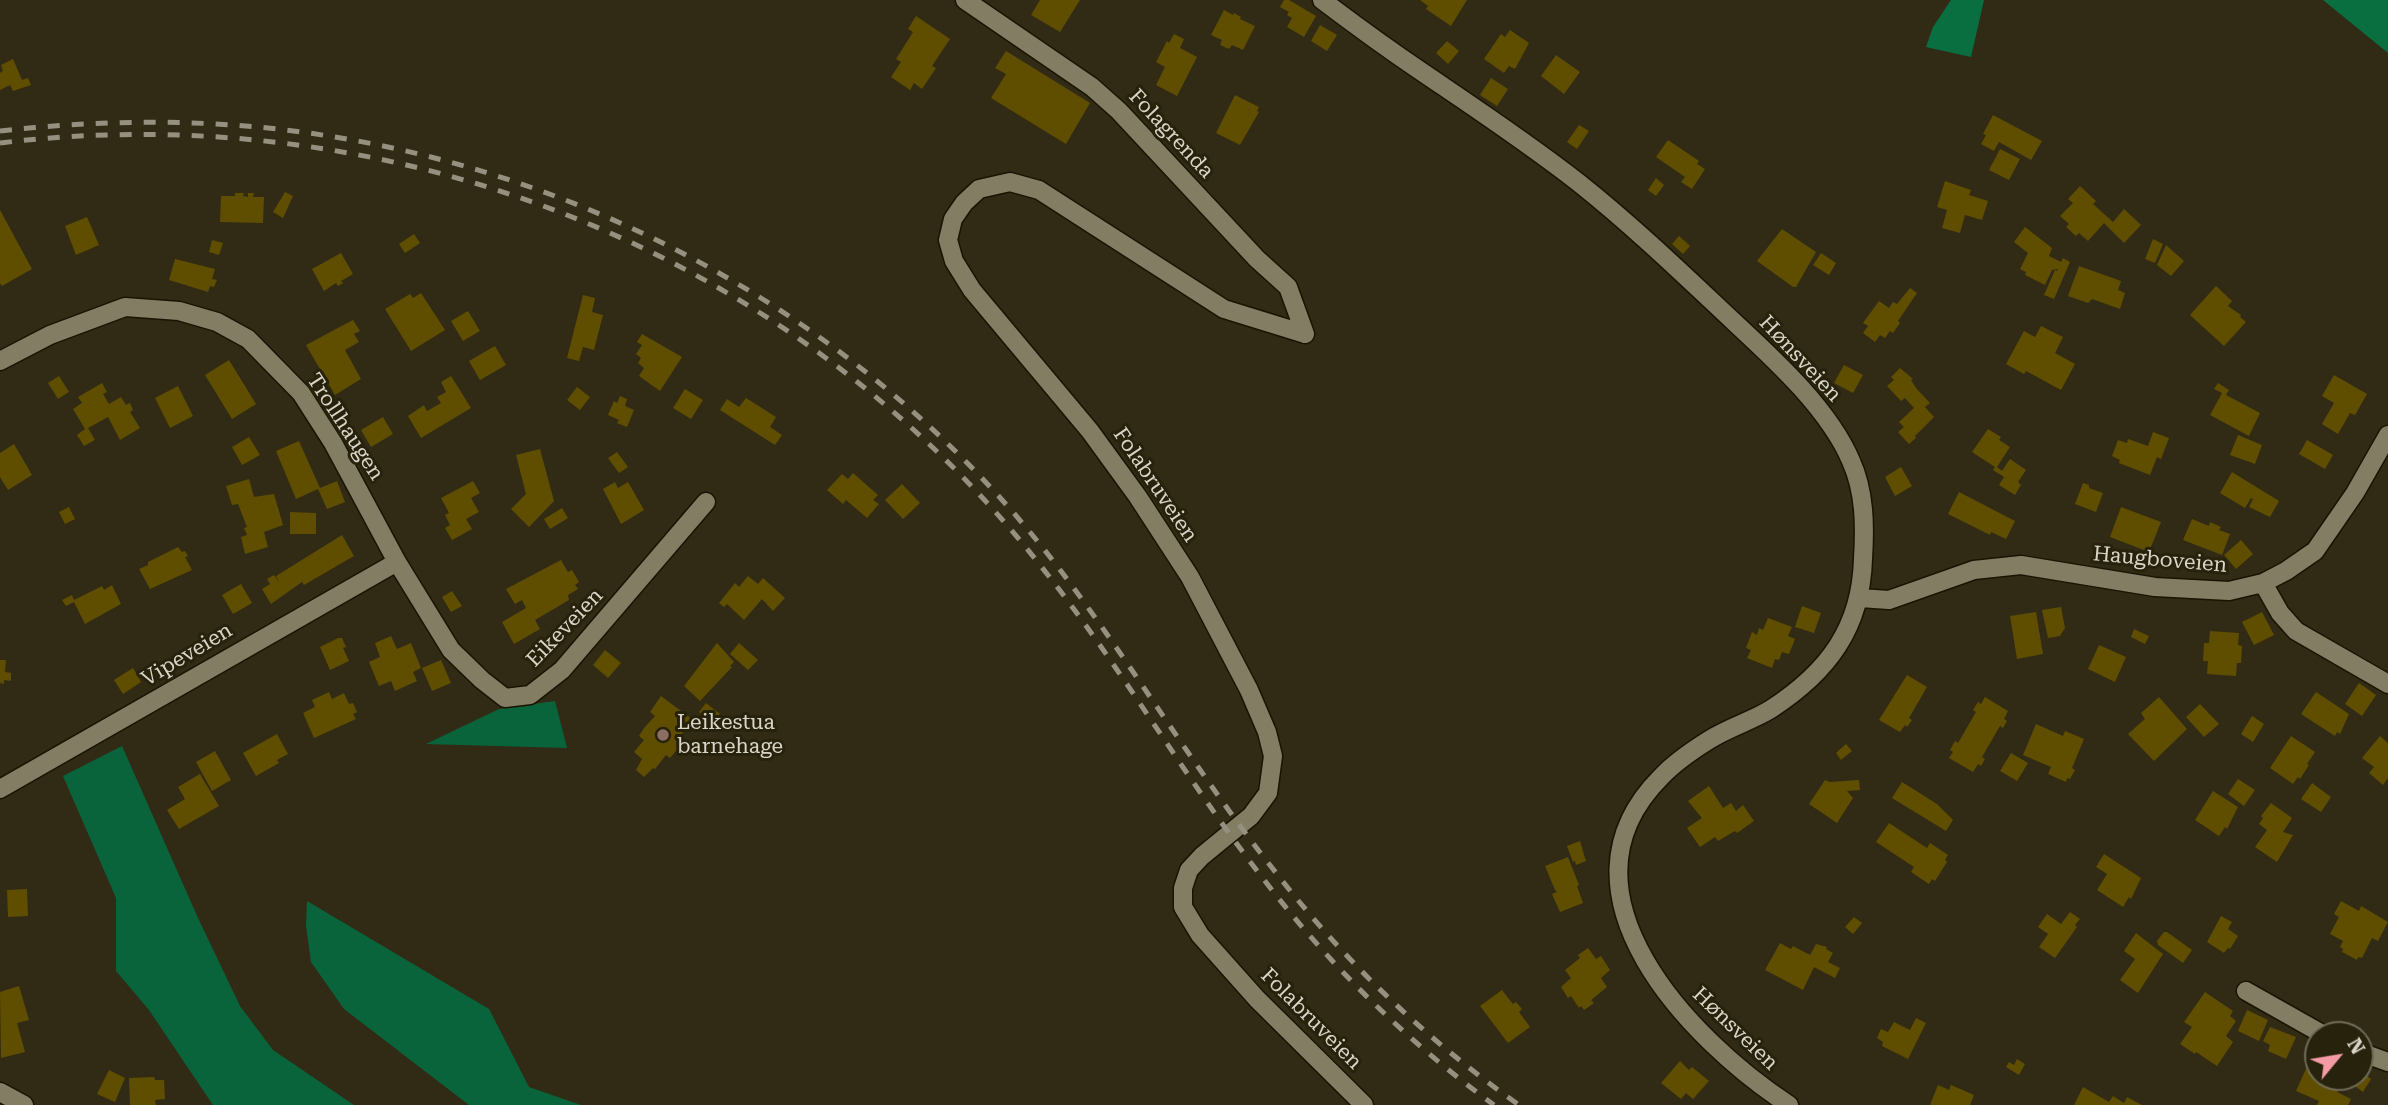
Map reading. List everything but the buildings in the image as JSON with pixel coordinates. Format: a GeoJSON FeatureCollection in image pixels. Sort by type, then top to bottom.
{"type":"FeatureCollection","features":[{"type":"Feature","properties":{"kind":"street","name":"Folagrenda"},"geometry":{"type":"LineString","coordinates":[[965,0],[1093,87],[1119,111],[1258,260],[1288,287],[1306,334]]}},
{"type":"Feature","properties":{"kind":"street","name":"Hønsveien"},"geometry":{"type":"LineString","coordinates":[[1322,0],[1499,124],[1578,182],[1626,222],[1743,330],[1820,409],[1851,460],[1863,502],[1863,572],[1860,598],[1843,640],[1804,684],[1770,710],[1710,739],[1662,775],[1633,808],[1622,839],[1618,874],[1625,920],[1642,958],[1672,1001],[1701,1032],[1763,1088],[1789,1105]]}},
{"type":"Feature","properties":{"kind":"street","name":"Folabruveien"},"geometry":{"type":"LineString","coordinates":[[1306,334],[1224,309],[1039,190],[1010,182],[979,189],[964,203],[953,219],[948,240],[954,261],[972,290],[1090,431],[1139,497],[1190,577],[1249,690],[1267,732],[1273,756],[1268,793],[1251,816],[1189,870],[1183,888],[1183,907],[1200,935],[1257,999],[1364,1105]]}},
{"type":"Feature","properties":{"kind":"street","name":"Trollhaugen"},"geometry":{"type":"LineString","coordinates":[[0,361],[50,335],[125,307],[179,311],[217,322],[248,339],[301,393],[333,443],[397,562]]}},
{"type":"Feature","properties":{"kind":"street","name":"Haugboveien"},"geometry":{"type":"LineString","coordinates":[[1860,598],[1889,600],[1974,570],[2021,565],[2155,587],[2229,591],[2263,583],[2315,551],[2355,494],[2388,435]]}},
{"type":"Feature","properties":{"kind":"street","name":"Eikeveien"},"geometry":{"type":"LineString","coordinates":[[397,562],[451,650],[505,698],[530,695],[562,670],[706,502]]}},
{"type":"Feature","properties":{"kind":"street","name":"Vipeveien"},"geometry":{"type":"LineString","coordinates":[[0,789],[397,562]]}},
{"type":"Feature","properties":{"kind":"street"},"geometry":{"type":"LineString","coordinates":[[2263,583],[2280,613],[2296,631],[2388,684]]}},
{"type":"Feature","properties":{"kind":"street"},"geometry":{"type":"LineString","coordinates":[[2246,991],[2304,1024]]}},
{"type":"Feature","properties":{"kind":"street"},"geometry":{"type":"LineString","coordinates":[[0,1092],[24,1105]]}},
{"type":"Feature","properties":{"kind":"green space"},"geometry":{"type":"Polygon","coordinates":[[[1951,0],[1984,0],[1971,57],[1926,47],[1933,27],[1951,0]]]}},
{"type":"Feature","properties":{"kind":"green space"},"geometry":{"type":"Polygon","coordinates":[[[2323,0],[2388,0],[2388,53],[2323,0]]]}},
{"type":"Feature","properties":{"kind":"green space"},"geometry":{"type":"Polygon","coordinates":[[[555,701],[567,748],[426,744],[499,709],[555,701]]]}},
{"type":"Feature","properties":{"kind":"green space"},"geometry":{"type":"Polygon","coordinates":[[[122,746],[240,1006],[273,1050],[354,1105],[213,1105],[149,1010],[116,971],[116,898],[63,776],[122,746]]]}},
{"type":"Feature","properties":{"kind":"green space"},"geometry":{"type":"Polygon","coordinates":[[[307,901],[489,1009],[529,1087],[581,1105],[469,1105],[344,1009],[311,962],[306,926],[307,901]]]}},
{"type":"Feature","properties":{"kind":"railway"},"geometry":{"type":"LineString","coordinates":[[0,131],[100,123],[201,123],[268,128],[382,146],[494,175],[602,215],[705,265],[803,325],[894,395],[978,474],[1083,600],[1219,797],[1303,907],[1389,999],[1452,1054],[1519,1105]]}},
{"type":"Feature","properties":{"kind":"railway"},"geometry":{"type":"LineString","coordinates":[[0,143],[148,134],[294,145],[437,173],[575,218],[706,281],[828,360],[940,455],[1040,565],[1070,603],[1207,803],[1316,943],[1401,1029],[1494,1105]]}},
{"type":"Feature","properties":{"kind":"place","name":"Leikestua barnehage"},"geometry":{"type":"Point","coordinates":[663,735]}}]}
